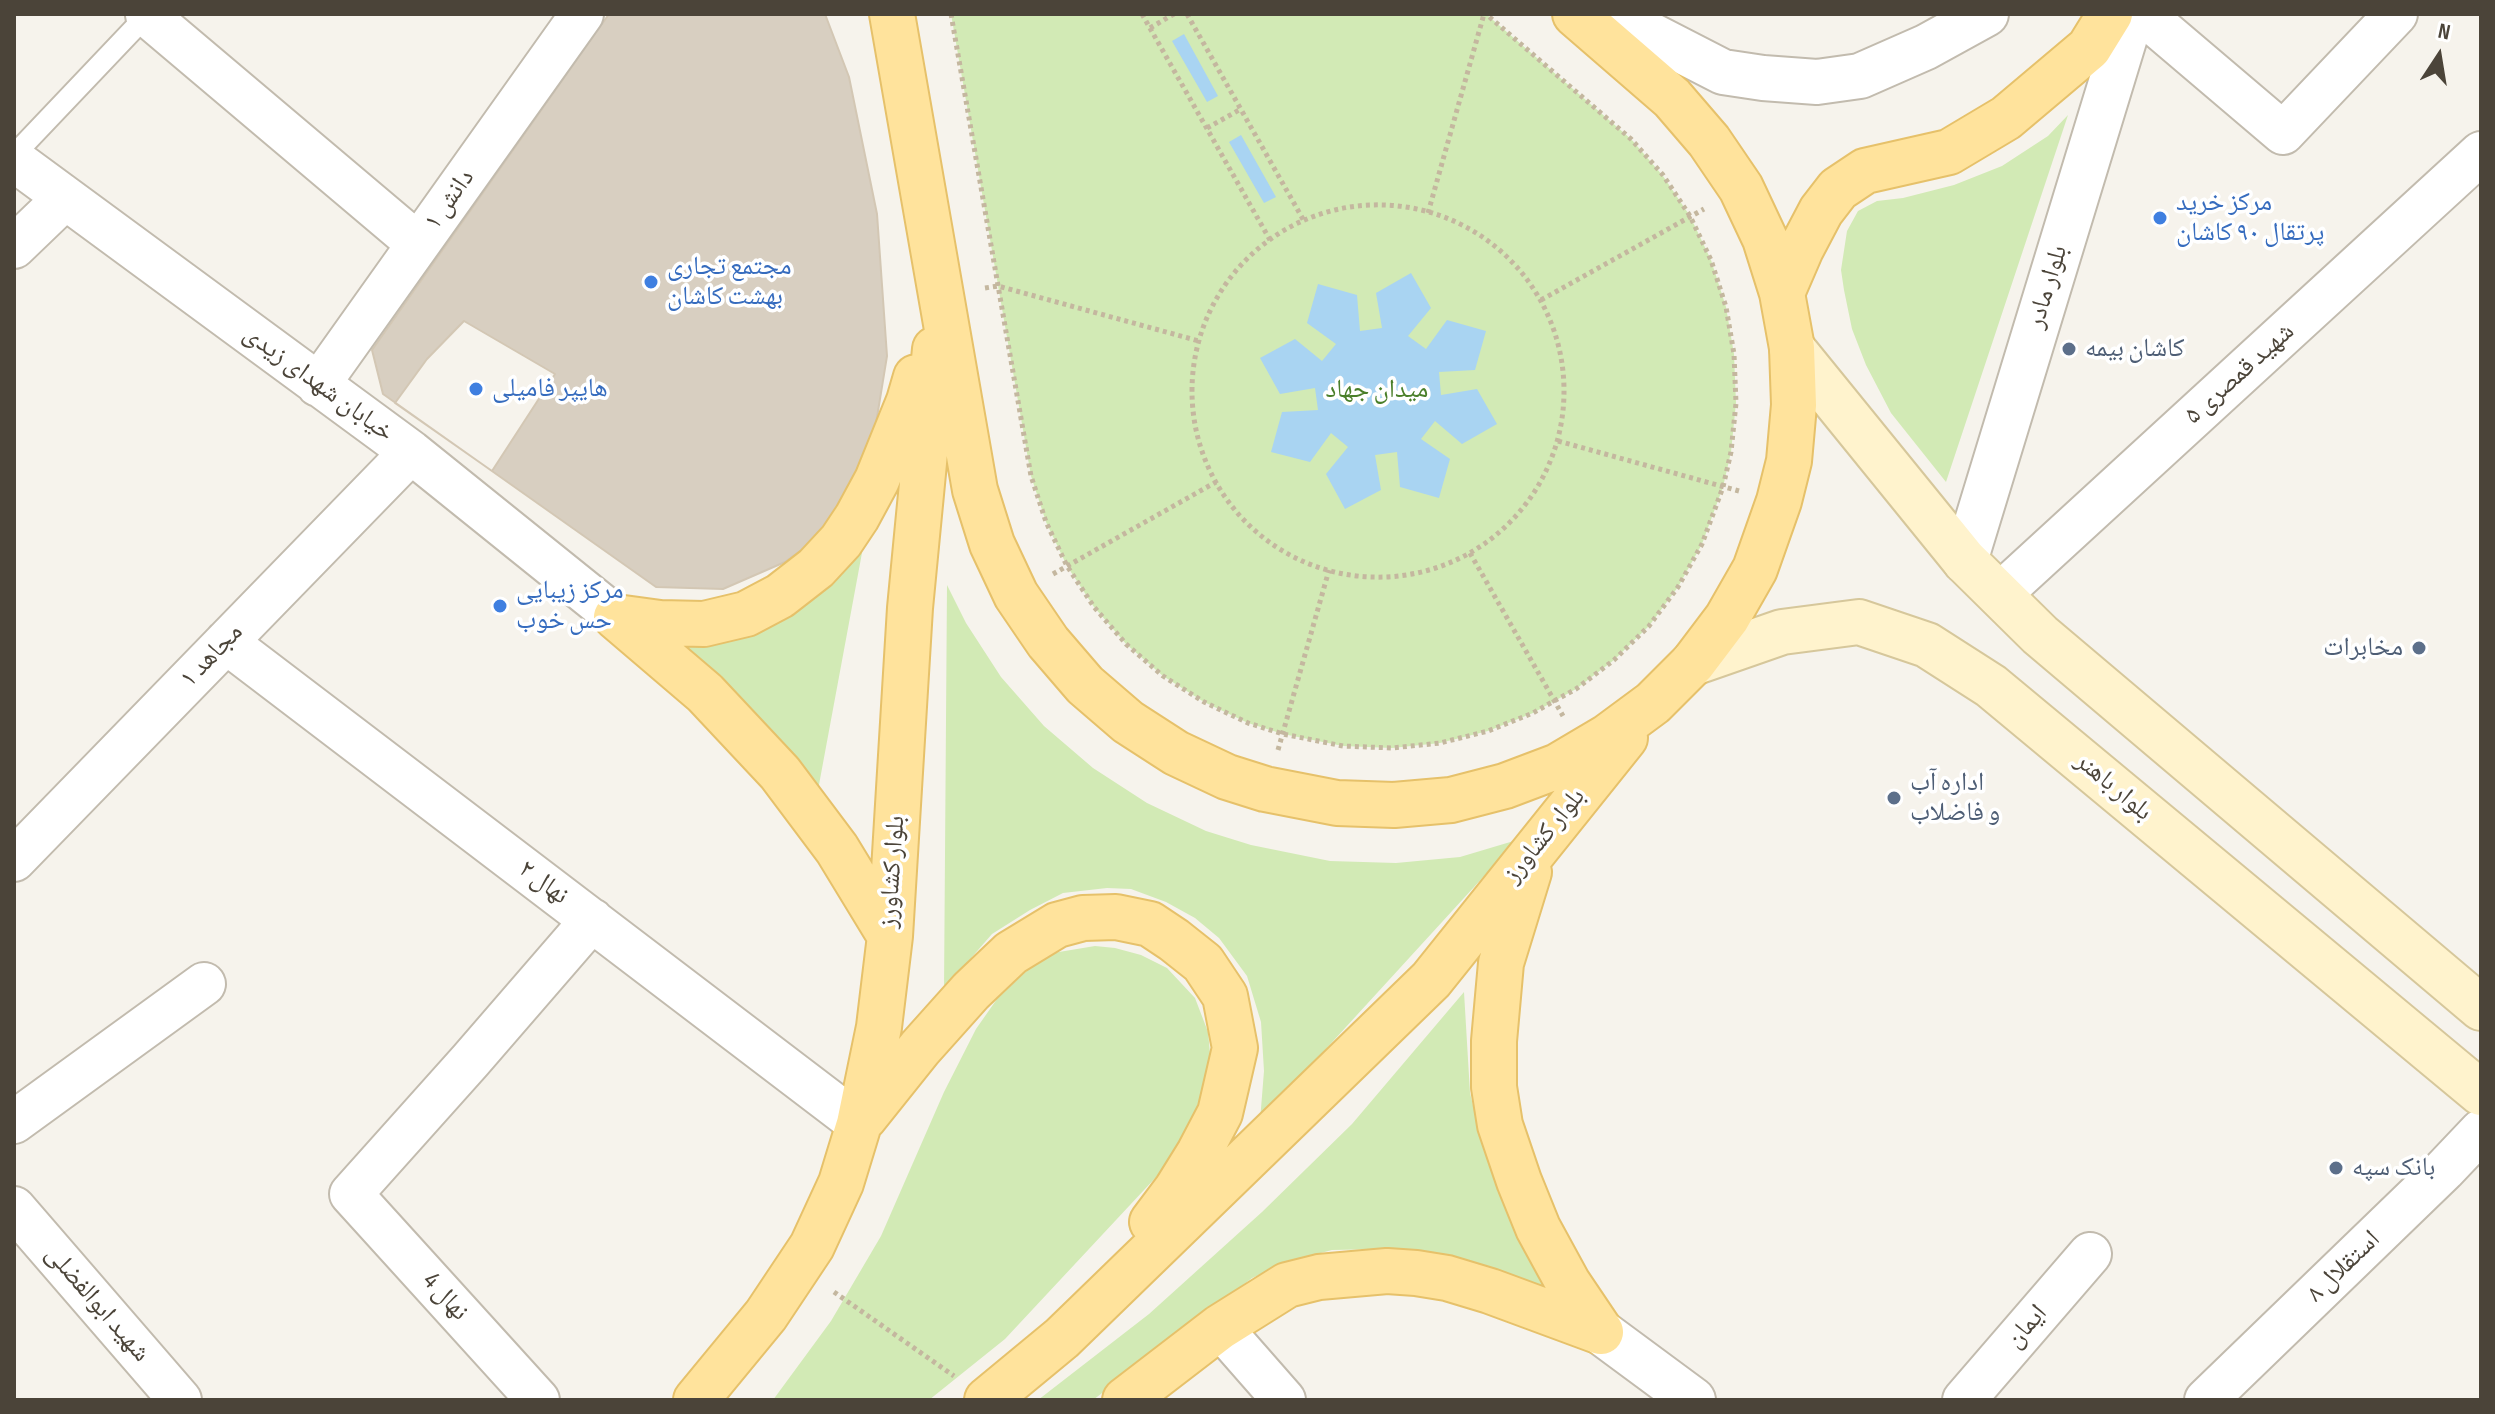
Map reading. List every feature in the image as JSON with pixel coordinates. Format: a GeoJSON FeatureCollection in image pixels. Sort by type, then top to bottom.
{"type":"FeatureCollection","features":[{"type":"Feature","properties":{"kind":"main road"},"geometry":{"type":"LineString","coordinates":[[892,14],[975,490],[992,544],[1016,595],[1048,642],[1085,685],[1128,722],[1176,753],[1227,777],[1265,789],[1337,803],[1394,805],[1451,800],[1505,786],[1558,766],[1607,737],[1653,703],[1693,663],[1727,618],[1755,569],[1779,501],[1789,461],[1794,405],[1792,348],[1782,293],[1765,239],[1741,188],[1709,141],[1672,98],[1575,14]]}},
{"type":"Feature","properties":{"kind":"main road"},"geometry":{"type":"LineString","coordinates":[[1782,293],[1821,211],[1838,189],[1865,171],[1949,152],[2006,118],[2089,48],[2110,14]]}},
{"type":"Feature","properties":{"kind":"main road"},"geometry":{"type":"LineString","coordinates":[[616,617],[660,623],[704,624],[746,614],[780,596],[816,568],[841,541],[877,480],[909,401],[941,295]]}},
{"type":"Feature","properties":{"kind":"main road","name":"بلوار کشاورز"},"geometry":{"type":"LineString","coordinates":[[696,1400],[766,1315],[812,1246],[841,1183],[859,1124],[879,1027],[890,936],[910,608],[941,295]]}},
{"type":"Feature","properties":{"kind":"main road"},"geometry":{"type":"LineString","coordinates":[[1792,348],[1965,561],[2040,635],[2481,1008]]}},
{"type":"Feature","properties":{"kind":"main road"},"geometry":{"type":"LineString","coordinates":[[616,617],[705,693],[780,773],[837,849],[890,936]]}},
{"type":"Feature","properties":{"kind":"main road","name":"بلوار باهنر"},"geometry":{"type":"LineString","coordinates":[[1693,663],[1782,632],[1859,622],[1927,645],[1991,686],[2481,1093]]}},
{"type":"Feature","properties":{"kind":"main road","name":"بلوار کشاورز"},"geometry":{"type":"LineString","coordinates":[[987,1400],[1062,1338],[1431,980],[1653,703]]}},
{"type":"Feature","properties":{"kind":"main road"},"geometry":{"type":"LineString","coordinates":[[1536,846],[1501,963],[1494,1041],[1494,1087],[1500,1125],[1538,1228],[1568,1283],[1601,1332]]}},
{"type":"Feature","properties":{"kind":"main road"},"geometry":{"type":"LineString","coordinates":[[859,1124],[971,991],[1011,953],[1057,925],[1083,918],[1105,917],[1150,924],[1203,963],[1225,996],[1235,1048],[1220,1113],[1176,1190],[1062,1338]]}},
{"type":"Feature","properties":{"kind":"main road"},"geometry":{"type":"LineString","coordinates":[[1125,1400],[1220,1327],[1287,1285],[1319,1277],[1387,1271],[1416,1273],[1462,1282],[1601,1332]]}},
{"type":"Feature","properties":{"kind":"street","name":"دانش ۱"},"geometry":{"type":"LineString","coordinates":[[318,385],[582,14]]}},
{"type":"Feature","properties":{"kind":"street"},"geometry":{"type":"LineString","coordinates":[[1610,14],[1723,72],[1817,82],[1860,76],[1926,47],[1986,14]]}},
{"type":"Feature","properties":{"kind":"street","name":"بلوار مادر"},"geometry":{"type":"LineString","coordinates":[[1965,561],[2132,14]]}},
{"type":"Feature","properties":{"kind":"street"},"geometry":{"type":"LineString","coordinates":[[2143,14],[2283,133],[2396,14]]}},
{"type":"Feature","properties":{"kind":"street"},"geometry":{"type":"LineString","coordinates":[[147,15],[418,244]]}},
{"type":"Feature","properties":{"kind":"street","name":"شهید قمصری ۵"},"geometry":{"type":"LineString","coordinates":[[1999,595],[2481,153]]}},
{"type":"Feature","properties":{"kind":"street","name":"خیابان شهدای زیدی"},"geometry":{"type":"LineString","coordinates":[[14,157],[65,198],[411,452],[616,617]]}},
{"type":"Feature","properties":{"kind":"street"},"geometry":{"type":"LineString","coordinates":[[14,247],[65,198]]}},
{"type":"Feature","properties":{"kind":"street","name":"مجاهد ۱"},"geometry":{"type":"LineString","coordinates":[[14,860],[411,452]]}},
{"type":"Feature","properties":{"kind":"street","name":"نهال ۲"},"geometry":{"type":"LineString","coordinates":[[226,642],[859,1124]]}},
{"type":"Feature","properties":{"kind":"street","name":"نهال 4"},"geometry":{"type":"LineString","coordinates":[[538,1400],[351,1194],[592,920]]}},
{"type":"Feature","properties":{"kind":"street"},"geometry":{"type":"LineString","coordinates":[[14,1122],[204,984]]}},
{"type":"Feature","properties":{"kind":"street","name":"استقلال ۸"},"geometry":{"type":"LineString","coordinates":[[2206,1400],[2481,1131]]}},
{"type":"Feature","properties":{"kind":"street","name":"شهید ابوالفضلی"},"geometry":{"type":"LineString","coordinates":[[14,1208],[180,1400]]}},
{"type":"Feature","properties":{"kind":"street","name":"ایمان"},"geometry":{"type":"LineString","coordinates":[[1964,1400],[2090,1254]]}},
{"type":"Feature","properties":{"kind":"street"},"geometry":{"type":"LineString","coordinates":[[1220,1327],[1284,1400]]}},
{"type":"Feature","properties":{"kind":"street"},"geometry":{"type":"LineString","coordinates":[[1601,1332],[1693,1400]]}},
{"type":"Feature","properties":{"kind":"lane"},"geometry":{"type":"LineString","coordinates":[[14,157],[147,15]]}},
{"type":"Feature","properties":{"kind":"path"},"geometry":{"type":"LineString","coordinates":[[951,14],[1031,476],[1046,522],[1067,566],[1094,607],[1126,644],[1163,676],[1204,702],[1248,723],[1283,734],[1343,746],[1392,748],[1440,743],[1488,731],[1533,713],[1576,689],[1614,660],[1649,626],[1678,587],[1702,544],[1723,487],[1731,452],[1736,403],[1734,354],[1719,283],[1690,216],[1663,175],[1631,139],[1485,14],[1428,213]]}},
{"type":"Feature","properties":{"kind":"path"},"geometry":{"type":"LineString","coordinates":[[1142,14],[1270,240]]}},
{"type":"Feature","properties":{"kind":"path"},"geometry":{"type":"LineString","coordinates":[[1150,28],[1174,14]]}},
{"type":"Feature","properties":{"kind":"path"},"geometry":{"type":"LineString","coordinates":[[1187,14],[1304,221]]}},
{"type":"Feature","properties":{"kind":"path"},"geometry":{"type":"LineString","coordinates":[[1207,128],[1241,109]]}},
{"type":"Feature","properties":{"kind":"path"},"geometry":{"type":"LineString","coordinates":[[1541,300],[1741,188]]}},
{"type":"Feature","properties":{"kind":"path"},"geometry":{"type":"LineString","coordinates":[[1366,206],[1397,207],[1428,213],[1462,226],[1494,245],[1520,270],[1541,300],[1556,333],[1564,369],[1565,405],[1558,441],[1545,475],[1526,506],[1500,533],[1470,553],[1437,568],[1401,576],[1365,577],[1329,570],[1295,557],[1263,538],[1237,512],[1216,482],[1201,449],[1193,413],[1192,377],[1199,341],[1225,284],[1246,260],[1270,240],[1304,221],[1334,211],[1366,206]]}},
{"type":"Feature","properties":{"kind":"path"},"geometry":{"type":"LineString","coordinates":[[941,295],[998,286],[1199,341]]}},
{"type":"Feature","properties":{"kind":"path"},"geometry":{"type":"LineString","coordinates":[[1558,441],[1779,501]]}},
{"type":"Feature","properties":{"kind":"path"},"geometry":{"type":"LineString","coordinates":[[1016,595],[1216,482]]}},
{"type":"Feature","properties":{"kind":"path"},"geometry":{"type":"LineString","coordinates":[[1470,553],[1583,751]]}},
{"type":"Feature","properties":{"kind":"path"},"geometry":{"type":"LineString","coordinates":[[1265,789],[1329,570]]}},
{"type":"Feature","properties":{"kind":"path"},"geometry":{"type":"LineString","coordinates":[[798,1267],[987,1400]]}},
{"type":"Feature","properties":{"kind":"green space","name":"میدان جهاد"},"geometry":{"type":"Polygon","coordinates":[[[951,14],[1486,14],[1631,139],[1663,176],[1690,216],[1711,260],[1726,307],[1734,354],[1736,403],[1731,452],[1723,487],[1702,544],[1678,587],[1649,626],[1614,660],[1576,689],[1533,713],[1488,731],[1440,743],[1392,748],[1343,746],[1283,734],[1248,723],[1204,702],[1163,676],[1126,644],[1094,607],[1067,566],[1046,522],[1031,476],[951,14]]]}},
{"type":"Feature","properties":{"kind":"green space"},"geometry":{"type":"Polygon","coordinates":[[[2068,115],[1946,482],[1891,413],[1866,365],[1852,329],[1841,270],[1847,231],[1858,211],[1877,201],[1954,185],[2002,166],[2048,136],[2068,115]]]}},
{"type":"Feature","properties":{"kind":"green space"},"geometry":{"type":"Polygon","coordinates":[[[864,542],[818,790],[677,644],[864,542]]]}},
{"type":"Feature","properties":{"kind":"green space"},"geometry":{"type":"Polygon","coordinates":[[[947,585],[966,623],[1001,677],[1044,726],[1093,768],[1147,803],[1206,831],[1251,845],[1330,861],[1396,863],[1460,857],[1517,840],[1260,1121],[1264,1071],[1261,1022],[1247,976],[1219,938],[1195,918],[1166,902],[1131,889],[1107,888],[1063,893],[992,934],[944,989],[947,585]]]}},
{"type":"Feature","properties":{"kind":"green space"},"geometry":{"type":"Polygon","coordinates":[[[1095,946],[1141,955],[1167,968],[1195,998],[1208,1032],[1211,1064],[1203,1107],[1185,1141],[1158,1175],[1005,1339],[929,1400],[773,1400],[831,1321],[881,1236],[944,1092],[976,1029],[997,999],[1033,965],[1053,953],[1095,946]]]}},
{"type":"Feature","properties":{"kind":"green space"},"geometry":{"type":"Polygon","coordinates":[[[1464,992],[1470,1093],[1483,1146],[1498,1186],[1547,1289],[1433,1253],[1381,1249],[1332,1250],[1291,1261],[1252,1278],[1093,1400],[1038,1400],[1149,1314],[1262,1212],[1352,1124],[1464,992]]]}},
{"type":"Feature","properties":{"kind":"water"},"geometry":{"type":"Polygon","coordinates":[[[1184,34],[1218,96],[1207,102],[1172,41],[1184,34]]]}},
{"type":"Feature","properties":{"kind":"water"},"geometry":{"type":"Polygon","coordinates":[[[1241,135],[1276,197],[1264,203],[1229,142],[1241,135]]]}},
{"type":"Feature","properties":{"kind":"water"},"geometry":{"type":"Polygon","coordinates":[[[1411,273],[1431,308],[1408,336],[1426,349],[1447,320],[1486,331],[1475,370],[1439,372],[1441,395],[1477,389],[1497,424],[1462,444],[1435,421],[1421,439],[1450,459],[1439,498],[1400,487],[1397,452],[1375,455],[1381,490],[1345,509],[1326,474],[1348,447],[1331,433],[1310,462],[1271,452],[1282,412],[1318,410],[1315,388],[1280,394],[1260,358],[1295,339],[1322,361],[1336,344],[1307,323],[1318,284],[1357,295],[1360,331],[1382,328],[1376,293],[1411,273]]]}},
{"type":"Feature","properties":{"kind":"building","name":"مجتمع تجاری بهشت کاشان"},"geometry":{"type":"Polygon","coordinates":[[[609,14],[825,14],[849,77],[877,214],[887,356],[871,454],[831,529],[785,562],[723,589],[656,587],[383,394],[372,350],[609,14]]]}},
{"type":"Feature","properties":{"kind":"building","name":"هایپر فامیلی"},"geometry":{"type":"Polygon","coordinates":[[[464,321],[555,374],[492,471],[395,403],[427,359],[464,321]]]}},
{"type":"Feature","properties":{"kind":"place","name":"مرکز خرید پرتقال ۹۰ کاشان"},"geometry":{"type":"Point","coordinates":[2160,218]}},
{"type":"Feature","properties":{"kind":"place","name":"مجتمع تجاری بهشت کاشان"},"geometry":{"type":"Point","coordinates":[651,282]}},
{"type":"Feature","properties":{"kind":"place","name":"کاشان بیمه"},"geometry":{"type":"Point","coordinates":[2069,349]}},
{"type":"Feature","properties":{"kind":"place","name":"هایپر فامیلی"},"geometry":{"type":"Point","coordinates":[476,389]}},
{"type":"Feature","properties":{"kind":"place","name":"مرکز زیبایی حس خوب"},"geometry":{"type":"Point","coordinates":[500,606]}},
{"type":"Feature","properties":{"kind":"place","name":"مخابرات"},"geometry":{"type":"Point","coordinates":[2419,648]}},
{"type":"Feature","properties":{"kind":"place","name":"اداره آب و فاضلاب"},"geometry":{"type":"Point","coordinates":[1894,798]}},
{"type":"Feature","properties":{"kind":"place","name":"بانک سپه"},"geometry":{"type":"Point","coordinates":[2336,1168]}}]}
